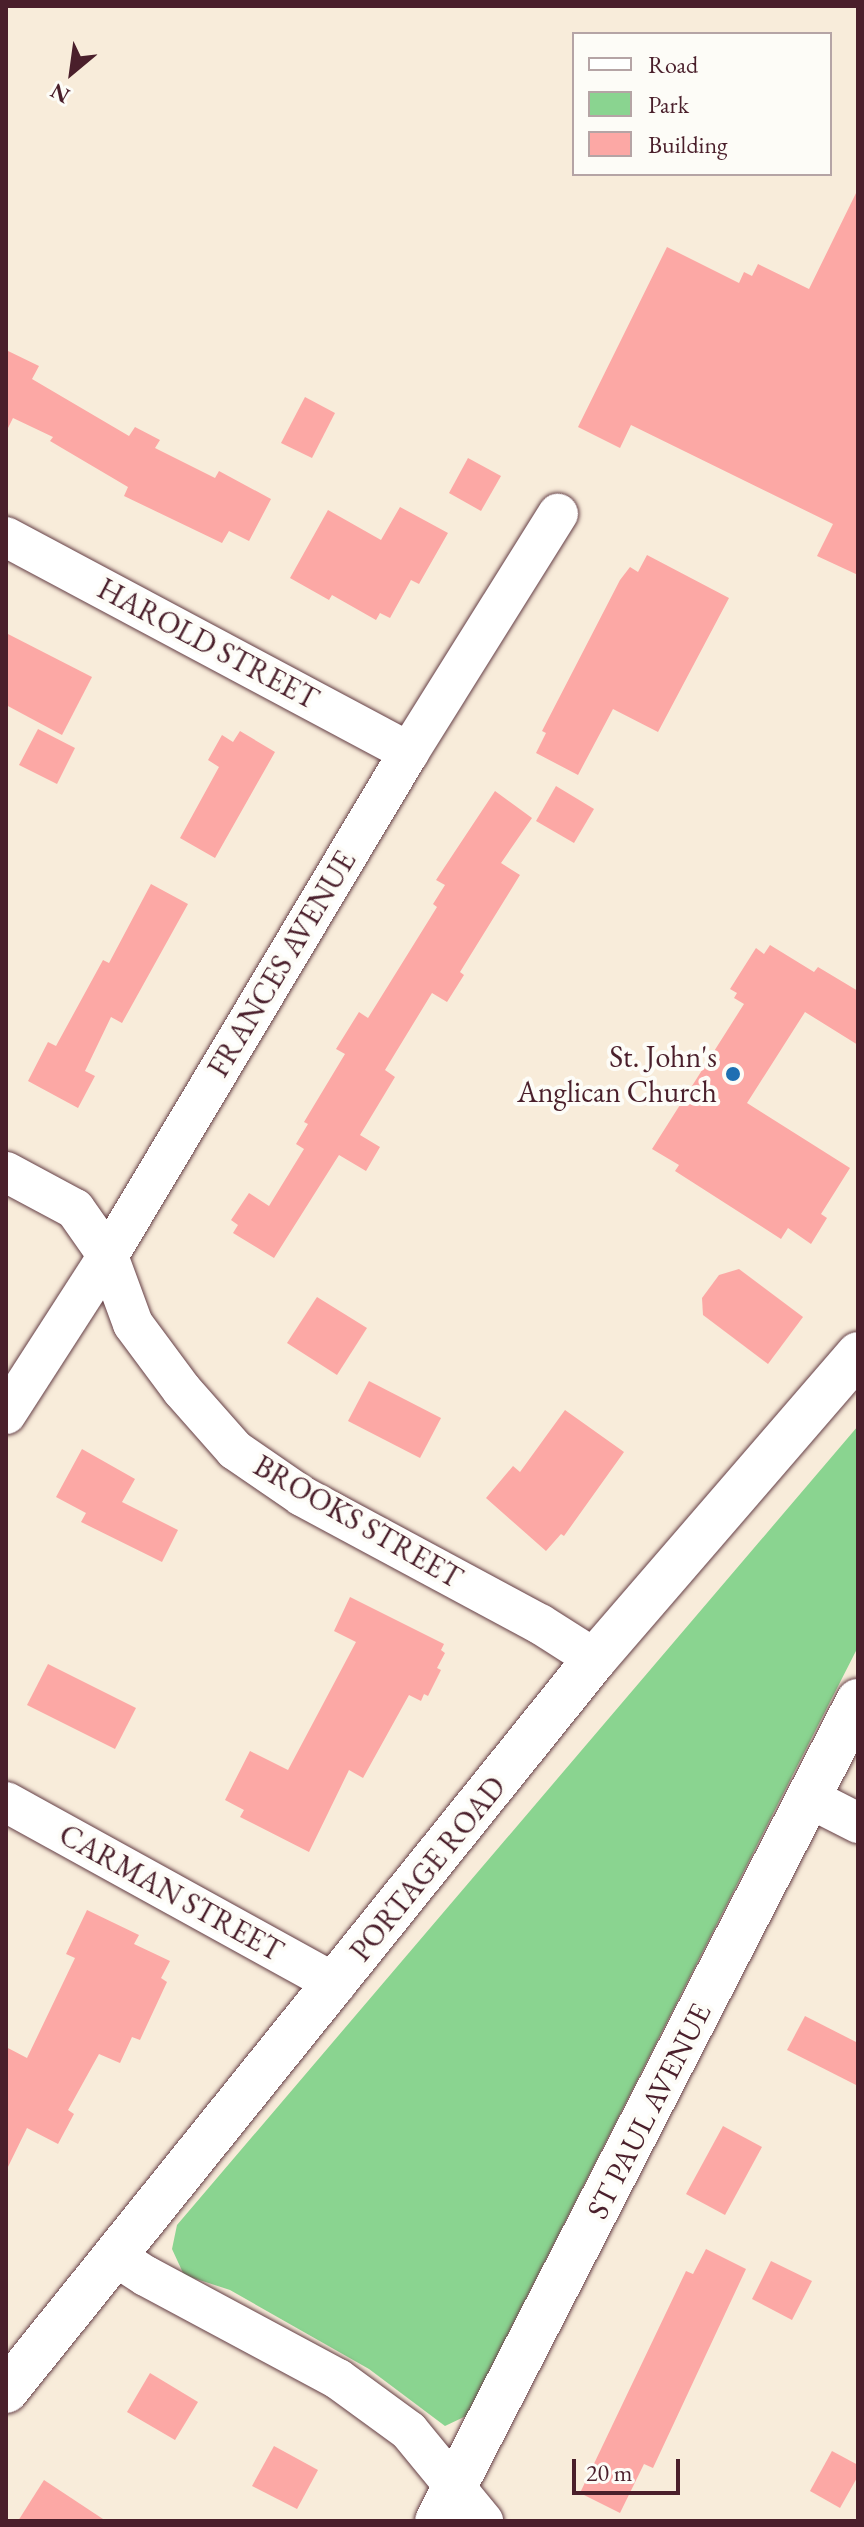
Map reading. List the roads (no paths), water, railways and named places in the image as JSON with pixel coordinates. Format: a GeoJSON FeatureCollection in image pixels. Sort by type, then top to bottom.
{"type":"FeatureCollection","features":[{"type":"Feature","properties":{"kind":"street","name":"FRANCES AVENUE"},"geometry":{"type":"LineString","coordinates":[[6,1414],[108,1256],[409,752],[558,514]]}},
{"type":"Feature","properties":{"kind":"street","name":"HAROLD STREET"},"geometry":{"type":"LineString","coordinates":[[6,537],[409,752]]}},
{"type":"Feature","properties":{"kind":"street","name":"BROOKS STREET"},"geometry":{"type":"LineString","coordinates":[[6,1172],[75,1209],[108,1256],[133,1324],[182,1390],[235,1450],[302,1496],[540,1624],[595,1659]]}},
{"type":"Feature","properties":{"kind":"street","name":"PORTAGE ROAD"},"geometry":{"type":"LineString","coordinates":[[6,2391],[595,1659],[858,1354]]}},
{"type":"Feature","properties":{"kind":"street","name":"ST PAUL AVENUE"},"geometry":{"type":"LineString","coordinates":[[446,2505],[858,1701]]}},
{"type":"Feature","properties":{"kind":"street"},"geometry":{"type":"LineString","coordinates":[[809,1798],[858,1823]]}},
{"type":"Feature","properties":{"kind":"street","name":"CARMAN STREET"},"geometry":{"type":"LineString","coordinates":[[6,1802],[336,1984]]}},
{"type":"Feature","properties":{"kind":"street"},"geometry":{"type":"LineString","coordinates":[[115,2256],[146,2276],[338,2379],[409,2431],[446,2505],[483,2521]]}},
{"type":"Feature","properties":{"kind":"place","name":"St. John's Anglican Church"},"geometry":{"type":"Point","coordinates":[733,1074]}}]}
